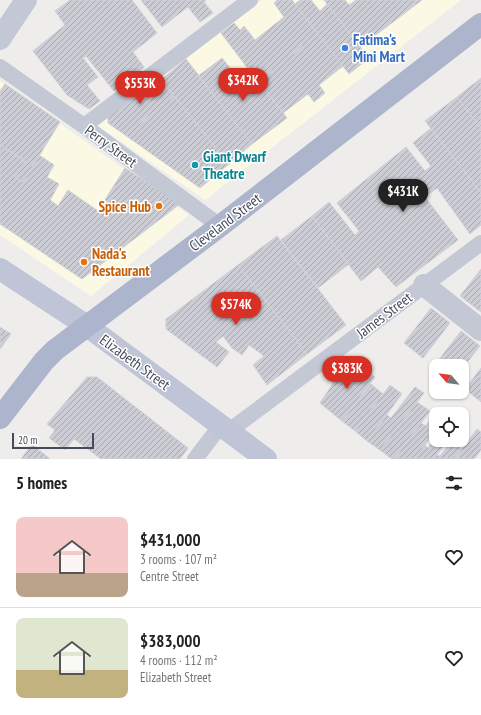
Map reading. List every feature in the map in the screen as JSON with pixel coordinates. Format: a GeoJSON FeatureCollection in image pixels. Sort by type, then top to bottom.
{"type":"FeatureCollection","features":[{"type":"Feature","properties":{"kind":"main road","name":"Cleveland Street"},"geometry":{"type":"LineString","coordinates":[[0,418],[44,361],[55,350],[220,226],[481,24]]}},
{"type":"Feature","properties":{"kind":"main road","name":"Elizabeth Street"},"geometry":{"type":"LineString","coordinates":[[0,269],[87,326],[266,459]]}},
{"type":"Feature","properties":{"kind":"street"},"geometry":{"type":"LineString","coordinates":[[0,39],[26,0]]}},
{"type":"Feature","properties":{"kind":"street"},"geometry":{"type":"LineString","coordinates":[[424,285],[481,330]]}},
{"type":"Feature","properties":{"kind":"lane"},"geometry":{"type":"LineString","coordinates":[[84,126],[250,0]]}},
{"type":"Feature","properties":{"kind":"lane","name":"Perry Street"},"geometry":{"type":"LineString","coordinates":[[0,67],[84,126],[220,226]]}},
{"type":"Feature","properties":{"kind":"lane","name":"James Street"},"geometry":{"type":"LineString","coordinates":[[195,459],[225,428],[481,243]]}},
{"type":"Feature","properties":{"kind":"shaded area"},"geometry":{"type":"Polygon","coordinates":[[[262,0],[461,0],[205,200],[97,125],[262,0]]]}},
{"type":"Feature","properties":{"kind":"shaded area"},"geometry":{"type":"Polygon","coordinates":[[[0,81],[189,215],[91,296],[0,235],[0,81]]]}},
{"type":"Feature","properties":{"kind":"building"},"geometry":{"type":"Polygon","coordinates":[[[70,0],[132,0],[157,33],[133,52],[144,67],[114,91],[86,56],[83,58],[98,77],[87,85],[100,101],[89,109],[67,95],[33,51],[65,25],[55,11],[70,0]]]}},
{"type":"Feature","properties":{"kind":"building"},"geometry":{"type":"Polygon","coordinates":[[[141,0],[206,0],[204,2],[213,13],[200,22],[188,7],[162,27],[141,0]]]}},
{"type":"Feature","properties":{"kind":"building"},"geometry":{"type":"Polygon","coordinates":[[[277,0],[292,0],[318,34],[258,82],[221,33],[234,23],[240,30],[244,26],[255,40],[284,17],[274,3],[277,0]]]}},
{"type":"Feature","properties":{"kind":"building"},"geometry":{"type":"Polygon","coordinates":[[[300,0],[311,0],[320,11],[327,4],[369,58],[349,74],[295,4],[300,0]]]}},
{"type":"Feature","properties":{"kind":"building"},"geometry":{"type":"Polygon","coordinates":[[[324,0],[345,0],[349,5],[356,0],[422,0],[360,47],[324,0]]]}},
{"type":"Feature","properties":{"kind":"building"},"geometry":{"type":"Polygon","coordinates":[[[318,34],[343,66],[319,85],[325,93],[314,102],[308,94],[283,113],[258,82],[318,34]]]}},
{"type":"Feature","properties":{"kind":"building"},"geometry":{"type":"Polygon","coordinates":[[[222,58],[252,95],[263,87],[287,118],[252,144],[198,76],[222,58]]]}},
{"type":"Feature","properties":{"kind":"building"},"geometry":{"type":"Polygon","coordinates":[[[186,59],[252,144],[229,164],[161,80],[186,59]]]}},
{"type":"Feature","properties":{"kind":"building"},"geometry":{"type":"Polygon","coordinates":[[[157,74],[174,96],[125,135],[108,123],[108,113],[157,74]]]}},
{"type":"Feature","properties":{"kind":"building"},"geometry":{"type":"Polygon","coordinates":[[[481,78],[481,128],[457,97],[481,78]]]}},
{"type":"Feature","properties":{"kind":"building"},"geometry":{"type":"Polygon","coordinates":[[[5,84],[60,122],[23,182],[15,177],[25,161],[0,145],[0,91],[5,84]]]}},
{"type":"Feature","properties":{"kind":"building"},"geometry":{"type":"Polygon","coordinates":[[[174,96],[229,164],[200,188],[125,135],[174,96]]]}},
{"type":"Feature","properties":{"kind":"building"},"geometry":{"type":"Polygon","coordinates":[[[457,97],[481,128],[481,193],[425,121],[457,97]]]}},
{"type":"Feature","properties":{"kind":"building"},"geometry":{"type":"Polygon","coordinates":[[[431,128],[481,193],[481,225],[470,234],[437,188],[425,197],[458,240],[396,287],[378,267],[361,281],[312,216],[329,202],[355,235],[359,231],[337,203],[406,147],[425,171],[431,166],[413,143],[431,128]]]}},
{"type":"Feature","properties":{"kind":"building"},"geometry":{"type":"Polygon","coordinates":[[[0,145],[25,161],[15,177],[23,182],[39,155],[54,165],[47,177],[59,184],[50,200],[58,206],[68,190],[98,211],[125,168],[180,204],[82,279],[0,224],[0,145]]]}},
{"type":"Feature","properties":{"kind":"building"},"geometry":{"type":"Polygon","coordinates":[[[312,216],[349,264],[318,288],[281,240],[312,216]]]}},
{"type":"Feature","properties":{"kind":"building"},"geometry":{"type":"Polygon","coordinates":[[[277,236],[346,325],[307,354],[238,265],[277,236]]]}},
{"type":"Feature","properties":{"kind":"building"},"geometry":{"type":"Polygon","coordinates":[[[238,265],[307,354],[267,385],[253,365],[264,356],[249,345],[242,355],[232,348],[223,336],[216,342],[229,352],[217,367],[166,329],[166,319],[238,265]]]}},
{"type":"Feature","properties":{"kind":"building"},"geometry":{"type":"Polygon","coordinates":[[[481,269],[481,312],[460,296],[481,269]]]}},
{"type":"Feature","properties":{"kind":"building"},"geometry":{"type":"Polygon","coordinates":[[[431,308],[450,323],[423,358],[404,343],[431,308]]]}},
{"type":"Feature","properties":{"kind":"building"},"geometry":{"type":"Polygon","coordinates":[[[0,327],[11,334],[0,349],[0,327]]]}},
{"type":"Feature","properties":{"kind":"building"},"geometry":{"type":"Polygon","coordinates":[[[461,331],[480,346],[469,360],[439,359],[461,331]]]}},
{"type":"Feature","properties":{"kind":"building"},"geometry":{"type":"Polygon","coordinates":[[[355,362],[375,377],[342,421],[320,403],[340,373],[355,362]]]}},
{"type":"Feature","properties":{"kind":"building"},"geometry":{"type":"Polygon","coordinates":[[[481,368],[481,402],[469,392],[469,384],[481,368]]]}},
{"type":"Feature","properties":{"kind":"building"},"geometry":{"type":"Polygon","coordinates":[[[87,377],[97,377],[188,448],[180,459],[101,459],[74,439],[65,450],[49,438],[55,430],[47,424],[87,377]]]}},
{"type":"Feature","properties":{"kind":"building"},"geometry":{"type":"Polygon","coordinates":[[[371,384],[383,394],[355,431],[342,421],[371,384]]]}},
{"type":"Feature","properties":{"kind":"building"},"geometry":{"type":"Polygon","coordinates":[[[390,385],[402,394],[367,441],[355,431],[390,385]]]}},
{"type":"Feature","properties":{"kind":"building"},"geometry":{"type":"Polygon","coordinates":[[[415,387],[424,393],[380,450],[367,441],[387,415],[391,418],[415,387]]]}},
{"type":"Feature","properties":{"kind":"building"},"geometry":{"type":"Polygon","coordinates":[[[417,402],[429,410],[394,459],[380,450],[417,402]]]}},
{"type":"Feature","properties":{"kind":"building"},"geometry":{"type":"Polygon","coordinates":[[[429,422],[429,440],[414,459],[394,459],[421,423],[426,426],[429,422]]]}},
{"type":"Feature","properties":{"kind":"building"},"geometry":{"type":"Polygon","coordinates":[[[477,429],[481,432],[481,450],[474,459],[454,459],[463,447],[469,447],[469,439],[477,429]]]}},
{"type":"Feature","properties":{"kind":"building"},"geometry":{"type":"Polygon","coordinates":[[[32,444],[50,459],[21,459],[32,444]]]}},
{"type":"Feature","properties":{"kind":"building"},"geometry":{"type":"Polygon","coordinates":[[[425,445],[428,448],[429,447],[443,447],[434,459],[414,459],[425,445]]]}},
{"type":"Feature","properties":{"kind":"building"},"geometry":{"type":"Polygon","coordinates":[[[447,447],[460,447],[462,449],[454,459],[434,459],[437,455],[440,456],[447,447]]]}},
{"type":"Feature","properties":{"kind":"place","name":"Fatima's Mini Mart"},"geometry":{"type":"Point","coordinates":[345,48]}},
{"type":"Feature","properties":{"kind":"place","name":"Giant Dwarf Theatre"},"geometry":{"type":"Point","coordinates":[195,165]}},
{"type":"Feature","properties":{"kind":"place","name":"Spice Hub"},"geometry":{"type":"Point","coordinates":[159,206]}},
{"type":"Feature","properties":{"kind":"place","name":"Nada's Restaurant"},"geometry":{"type":"Point","coordinates":[84,262]}}]}
